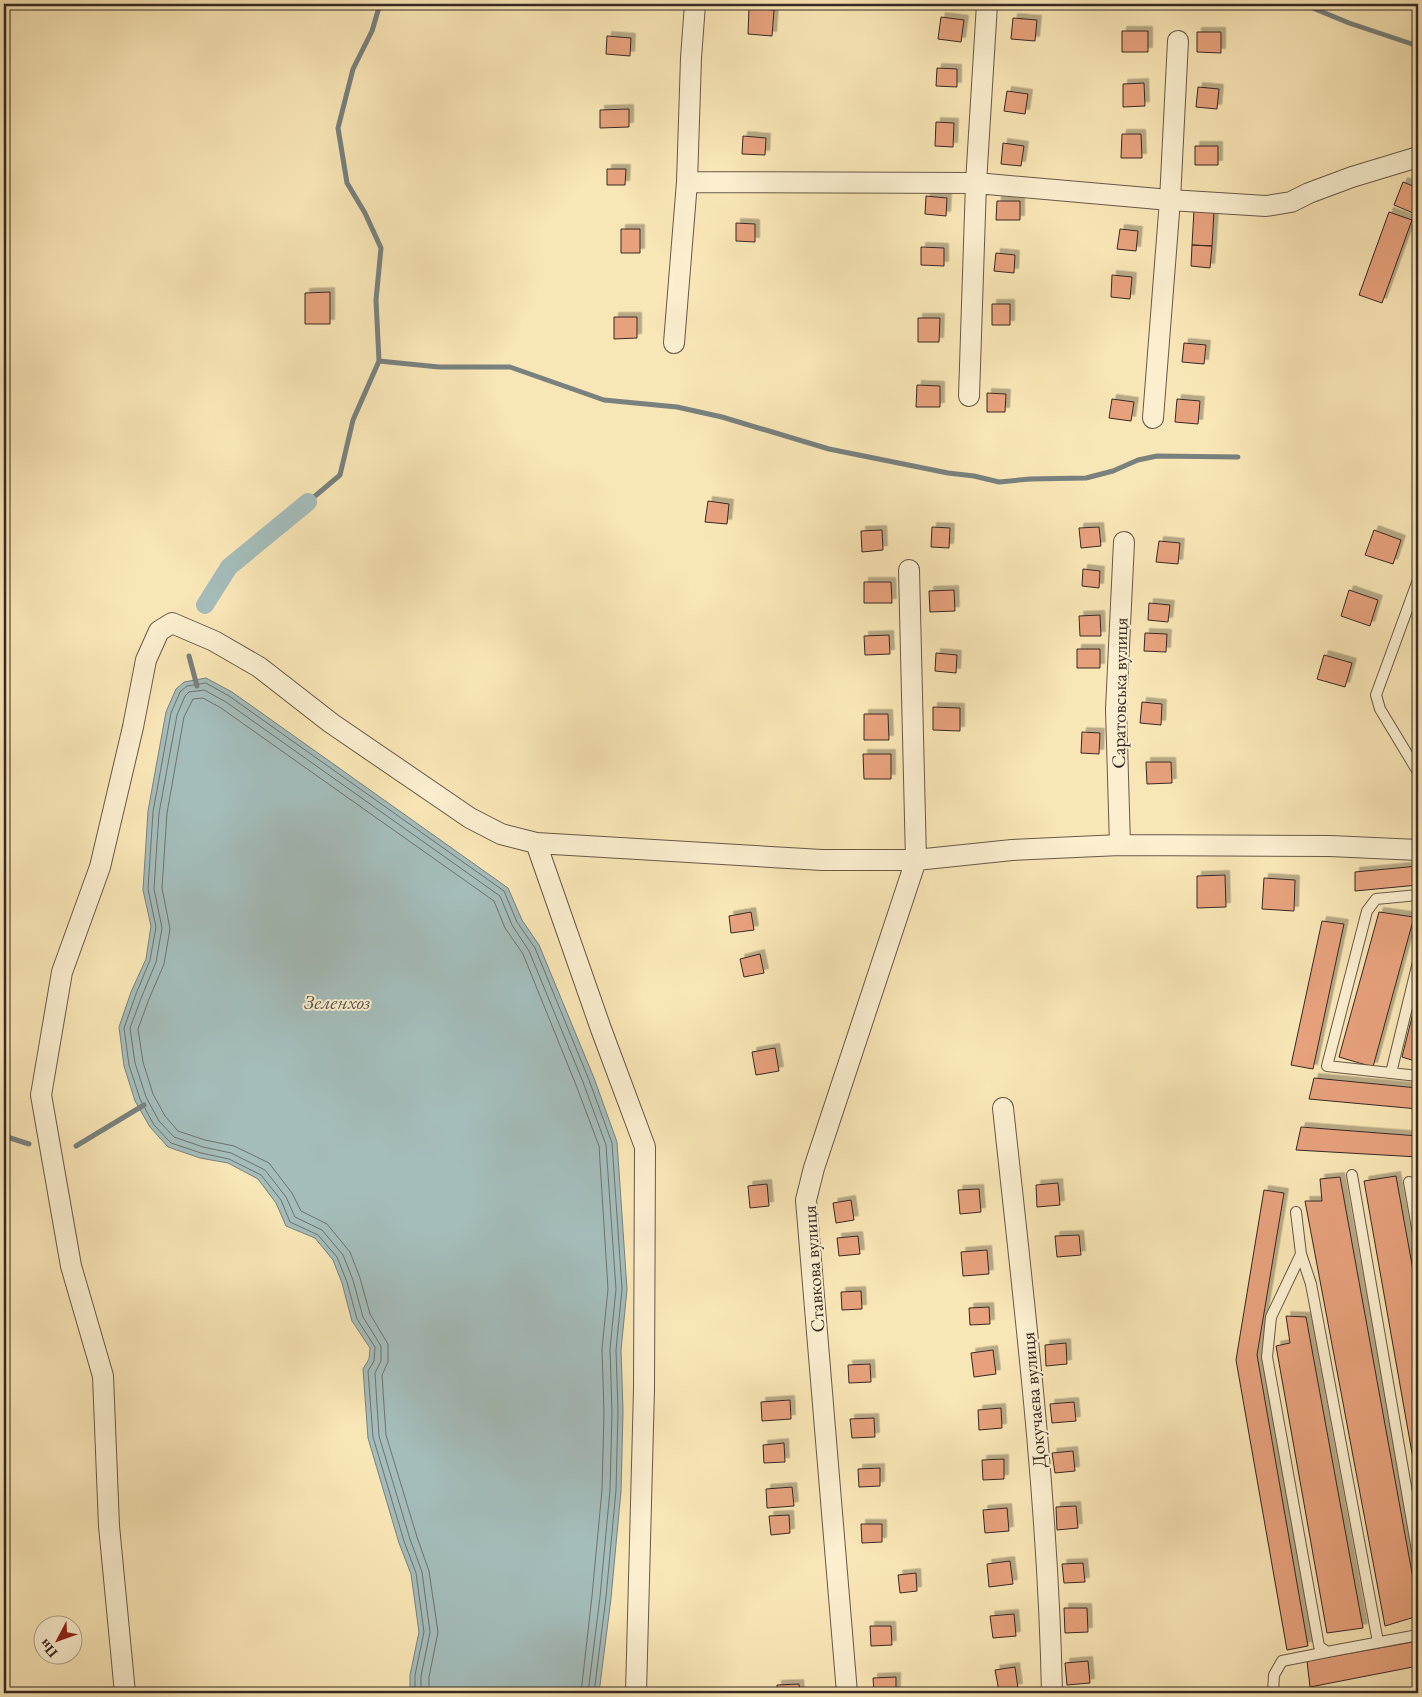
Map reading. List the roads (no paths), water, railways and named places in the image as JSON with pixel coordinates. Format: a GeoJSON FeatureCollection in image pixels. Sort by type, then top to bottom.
{"type":"FeatureCollection","features":[{"type":"Feature","properties":{"kind":"street"},"geometry":{"type":"LineString","coordinates":[[674,343],[687,182],[691,58],[695,4]]}},
{"type":"Feature","properties":{"kind":"street"},"geometry":{"type":"LineString","coordinates":[[969,396],[976,183],[987,4]]}},
{"type":"Feature","properties":{"kind":"street"},"geometry":{"type":"LineString","coordinates":[[1153,418],[1170,200],[1178,41]]}},
{"type":"Feature","properties":{"kind":"street"},"geometry":{"type":"LineString","coordinates":[[687,182],[976,183],[1170,200],[1266,206],[1291,202],[1309,193],[1352,177],[1418,157]]}},
{"type":"Feature","properties":{"kind":"street","name":"Саратовська вулиця"},"geometry":{"type":"LineString","coordinates":[[1120,844],[1116,709],[1124,542]]}},
{"type":"Feature","properties":{"kind":"street"},"geometry":{"type":"LineString","coordinates":[[909,570],[916,860]]}},
{"type":"Feature","properties":{"kind":"street"},"geometry":{"type":"LineString","coordinates":[[125,1693],[109,1526],[103,1376],[71,1266],[41,1094],[62,972],[100,867],[133,727],[146,660],[158,631],[172,623],[214,642],[259,667],[331,723],[470,818],[501,834],[536,844],[822,860],[916,860],[1012,850],[1120,844],[1330,846],[1418,850]]}},
{"type":"Feature","properties":{"kind":"street"},"geometry":{"type":"LineString","coordinates":[[536,844],[601,1030],[645,1147],[644,1389],[636,1693]]}},
{"type":"Feature","properties":{"kind":"street","name":"Ставкова вулиця"},"geometry":{"type":"LineString","coordinates":[[847,1693],[806,1200],[814,1168],[916,860]]}},
{"type":"Feature","properties":{"kind":"street","name":"Докучаєва вулиця"},"geometry":{"type":"LineString","coordinates":[[1003,1108],[1035,1406],[1051,1641],[1052,1693]]}},
{"type":"Feature","properties":{"kind":"lane"},"geometry":{"type":"LineString","coordinates":[[1418,580],[1376,695],[1380,709],[1418,772]]}},
{"type":"Feature","properties":{"kind":"lane"},"geometry":{"type":"LineString","coordinates":[[1418,895],[1376,899],[1367,911],[1326,1066],[1418,1076]]}},
{"type":"Feature","properties":{"kind":"lane"},"geometry":{"type":"LineString","coordinates":[[1391,1073],[1418,962]]}},
{"type":"Feature","properties":{"kind":"lane"},"geometry":{"type":"LineString","coordinates":[[1352,1175],[1418,1556]]}},
{"type":"Feature","properties":{"kind":"lane"},"geometry":{"type":"LineString","coordinates":[[1409,1182],[1418,1234]]}},
{"type":"Feature","properties":{"kind":"lane"},"geometry":{"type":"LineString","coordinates":[[1296,1212],[1301,1254],[1311,1284],[1378,1642]]}},
{"type":"Feature","properties":{"kind":"lane"},"geometry":{"type":"LineString","coordinates":[[1301,1254],[1271,1317],[1267,1357],[1319,1646],[1327,1652]]}},
{"type":"Feature","properties":{"kind":"lane"},"geometry":{"type":"LineString","coordinates":[[1272,1693],[1274,1675],[1282,1661],[1418,1635]]}},
{"type":"Feature","properties":{"kind":"water","name":"Зеленхоз"},"geometry":{"type":"Polygon","coordinates":[[[206,678],[232,692],[508,888],[522,920],[539,945],[594,1078],[617,1142],[627,1289],[621,1350],[623,1411],[621,1491],[611,1598],[599,1693],[410,1693],[410,1675],[419,1632],[411,1574],[399,1543],[368,1438],[363,1369],[369,1359],[370,1348],[352,1321],[342,1283],[333,1260],[315,1238],[286,1226],[276,1203],[258,1179],[228,1163],[200,1158],[168,1147],[150,1127],[135,1101],[124,1066],[119,1027],[131,992],[146,959],[151,926],[143,890],[148,811],[166,712],[176,689],[184,682],[206,678]]]}},
{"type":"Feature","properties":{"kind":"waterway"},"geometry":{"type":"LineString","coordinates":[[308,502],[340,475],[353,420],[379,361],[376,300],[381,248],[365,213],[347,183],[338,128],[353,69],[372,31],[380,4]]}},
{"type":"Feature","properties":{"kind":"waterway"},"geometry":{"type":"LineString","coordinates":[[1303,4],[1349,23],[1418,46]]}},
{"type":"Feature","properties":{"kind":"waterway"},"geometry":{"type":"LineString","coordinates":[[379,361],[439,367],[510,367],[604,400],[677,407],[722,417],[829,449],[999,482],[1030,479],[1086,478],[1113,471],[1138,460],[1157,456],[1238,457]]}},
{"type":"Feature","properties":{"kind":"waterway"},"geometry":{"type":"LineString","coordinates":[[205,605],[229,567],[308,502]]}},
{"type":"Feature","properties":{"kind":"waterway"},"geometry":{"type":"LineString","coordinates":[[189,656],[197,686]]}},
{"type":"Feature","properties":{"kind":"waterway"},"geometry":{"type":"LineString","coordinates":[[76,1146],[144,1105]]}},
{"type":"Feature","properties":{"kind":"waterway"},"geometry":{"type":"LineString","coordinates":[[4,1136],[29,1144]]}}]}
